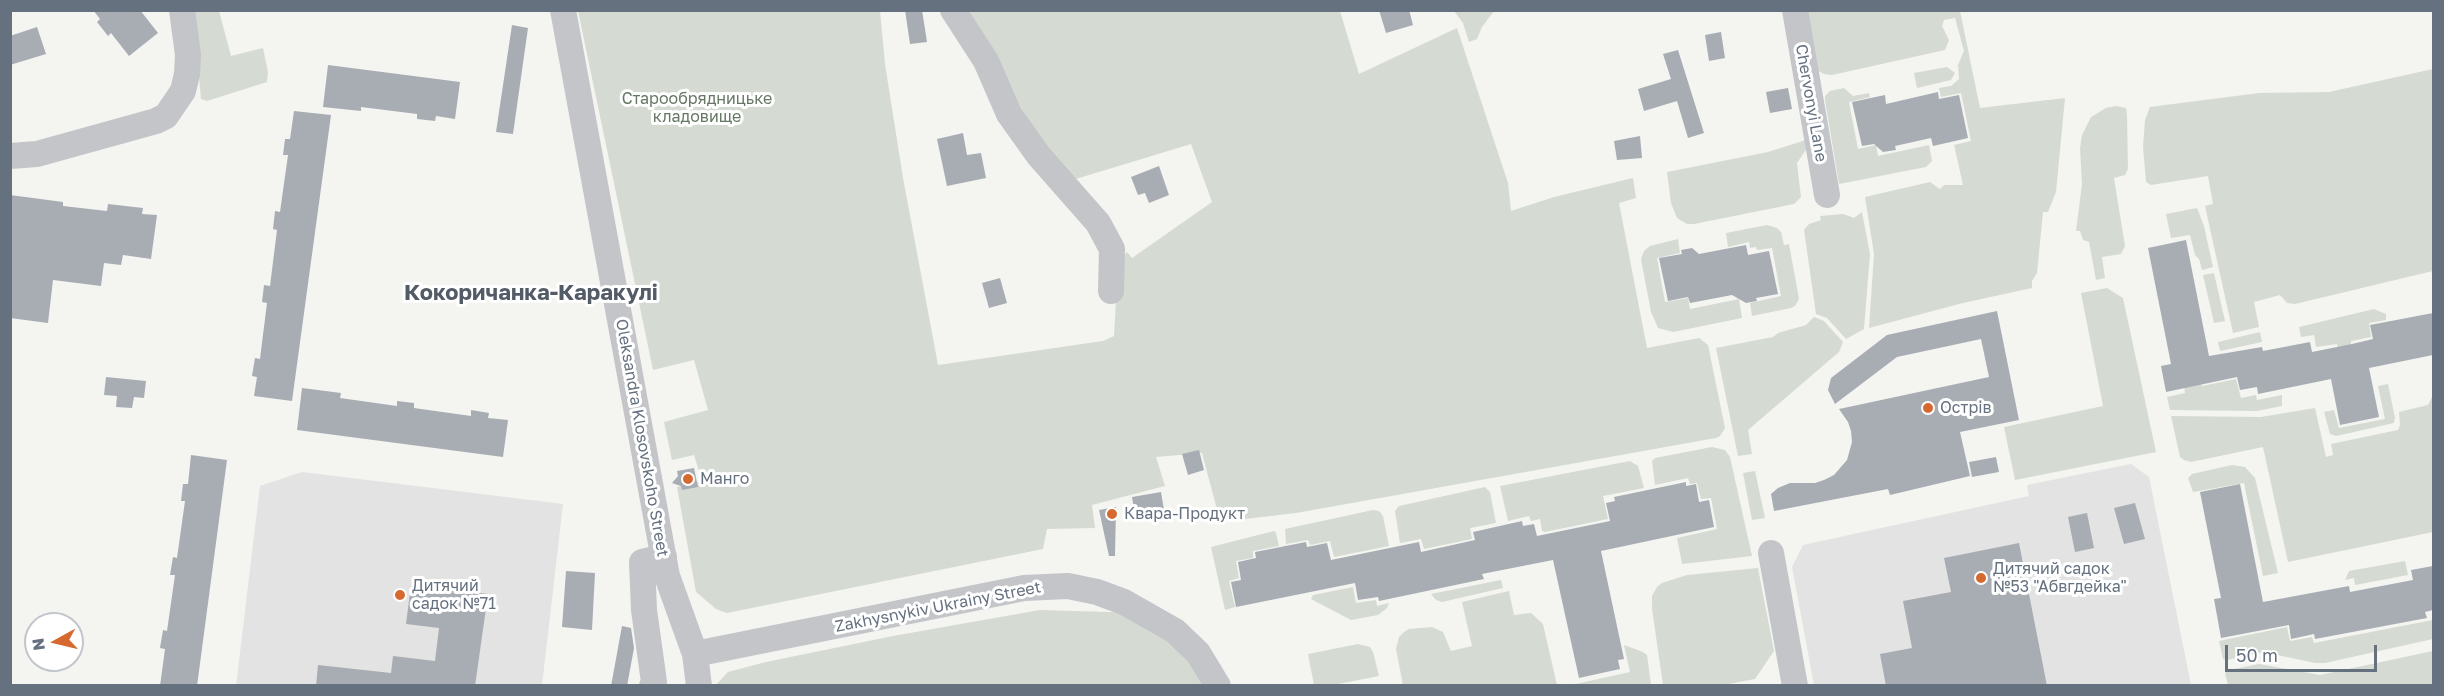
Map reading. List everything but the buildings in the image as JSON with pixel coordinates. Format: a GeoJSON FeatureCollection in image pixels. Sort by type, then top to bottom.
{"type":"FeatureCollection","features":[{"type":"Feature","properties":{"kind":"street"},"geometry":{"type":"LineString","coordinates":[[10,156],[37,154],[156,121],[166,116],[183,91],[187,74],[188,55],[182,10]]}},
{"type":"Feature","properties":{"kind":"street","name":"Oleksandra Klosovskoho Street"},"geometry":{"type":"LineString","coordinates":[[563,10],[667,576],[695,654],[699,686]]}},
{"type":"Feature","properties":{"kind":"street"},"geometry":{"type":"LineString","coordinates":[[953,10],[986,61],[1009,114],[1039,156],[1098,223],[1112,249],[1111,291]]}},
{"type":"Feature","properties":{"kind":"street","name":"Chervonyi Lane"},"geometry":{"type":"LineString","coordinates":[[1795,10],[1827,195]]}},
{"type":"Feature","properties":{"kind":"street"},"geometry":{"type":"LineString","coordinates":[[1772,553],[1795,686]]}},
{"type":"Feature","properties":{"kind":"street"},"geometry":{"type":"LineString","coordinates":[[652,686],[654,682],[644,610],[642,562],[664,557]]}},
{"type":"Feature","properties":{"kind":"street","name":"Zakhysnykiv Ukrainy Street"},"geometry":{"type":"LineString","coordinates":[[695,654],[769,641],[1024,588],[1068,586],[1097,592],[1124,602],[1175,631],[1198,653],[1218,686]]}},
{"type":"Feature","properties":{"kind":"shaded area","name":"Дитячий садок №53 \"Абвгдейка\""},"geometry":{"type":"Polygon","coordinates":[[[2131,464],[2149,477],[2191,685],[1814,685],[1792,567],[1803,545],[2029,496],[2027,485],[2131,464]]]}},
{"type":"Feature","properties":{"kind":"shaded area","name":"Дитячий садок №71"},"geometry":{"type":"Polygon","coordinates":[[[302,472],[563,504],[542,685],[236,686],[260,486],[302,472]]]}},
{"type":"Feature","properties":{"kind":"green space"},"geometry":{"type":"Polygon","coordinates":[[[193,11],[219,11],[231,56],[263,48],[268,72],[267,82],[207,101],[201,99],[193,11]]]}},
{"type":"Feature","properties":{"kind":"green space","name":"Старообрядницьке кладовище"},"geometry":{"type":"Polygon","coordinates":[[[578,11],[880,11],[885,64],[903,178],[938,365],[1103,341],[1114,336],[1118,264],[1127,252],[1132,258],[1212,202],[1191,144],[1066,182],[1042,146],[966,11],[1340,11],[1359,74],[1457,28],[1508,183],[1511,211],[1554,197],[1633,178],[1636,198],[1619,203],[1647,348],[1699,338],[1708,345],[1725,428],[1716,438],[1296,513],[1228,521],[1219,517],[1202,453],[1156,457],[1165,486],[1092,505],[1095,528],[1047,529],[1043,549],[727,613],[716,609],[696,592],[677,487],[702,481],[694,455],[672,460],[664,422],[708,410],[694,360],[653,370],[578,11]]]}},
{"type":"Feature","properties":{"kind":"green space"},"geometry":{"type":"Polygon","coordinates":[[[1454,11],[1494,11],[1482,27],[1477,39],[1469,42],[1463,23],[1454,11]]]}},
{"type":"Feature","properties":{"kind":"green space"},"geometry":{"type":"Polygon","coordinates":[[[1806,11],[1960,11],[1980,108],[2065,98],[2056,192],[2048,212],[2043,212],[2037,273],[2032,281],[2032,288],[1963,303],[1869,328],[1874,254],[1865,197],[1930,182],[1940,189],[1944,185],[1963,185],[1954,145],[1971,141],[1961,93],[1941,97],[1939,88],[1951,86],[1959,79],[1958,65],[1964,51],[1955,18],[1944,20],[1942,26],[1949,40],[1945,50],[1832,75],[1824,74],[1817,70],[1806,11]]]}},
{"type":"Feature","properties":{"kind":"green space"},"geometry":{"type":"Polygon","coordinates":[[[1947,67],[1955,73],[1951,80],[1917,88],[1914,73],[1947,67]]]}},
{"type":"Feature","properties":{"kind":"green space"},"geometry":{"type":"Polygon","coordinates":[[[2433,69],[2433,271],[2295,304],[2287,303],[2280,295],[2254,302],[2259,327],[2233,333],[2205,206],[2213,204],[2208,176],[2151,185],[2146,182],[2143,147],[2145,120],[2150,107],[2259,93],[2329,92],[2433,69]]]}},
{"type":"Feature","properties":{"kind":"green space"},"geometry":{"type":"Polygon","coordinates":[[[1844,88],[1853,96],[1869,93],[1870,97],[1849,102],[1858,149],[1876,145],[1878,156],[1929,145],[1932,161],[1926,167],[1839,184],[1825,96],[1830,91],[1844,88]]]}},
{"type":"Feature","properties":{"kind":"green space"},"geometry":{"type":"Polygon","coordinates":[[[2116,106],[2126,108],[2127,115],[2128,169],[2125,175],[2114,178],[2125,246],[2121,254],[2102,257],[2105,278],[2096,280],[2089,242],[2083,240],[2080,231],[2076,231],[2082,184],[2080,148],[2082,135],[2091,117],[2106,108],[2116,106]]]}},
{"type":"Feature","properties":{"kind":"green space"},"geometry":{"type":"Polygon","coordinates":[[[1806,140],[1807,148],[1797,163],[1801,197],[1794,204],[1694,224],[1687,224],[1677,218],[1671,203],[1667,172],[1768,152],[1806,140]]]}},
{"type":"Feature","properties":{"kind":"green space"},"geometry":{"type":"Polygon","coordinates":[[[2197,208],[2204,226],[2213,267],[2202,270],[2190,235],[2171,238],[2166,214],[2197,208]]]}},
{"type":"Feature","properties":{"kind":"green space"},"geometry":{"type":"Polygon","coordinates":[[[1862,212],[1870,254],[1864,329],[1846,339],[1827,318],[1816,314],[1804,230],[1809,224],[1821,220],[1820,216],[1843,214],[1854,218],[1862,212]]]}},
{"type":"Feature","properties":{"kind":"green space"},"geometry":{"type":"Polygon","coordinates":[[[1767,225],[1777,228],[1781,232],[1784,245],[1789,244],[1799,299],[1791,308],[1752,316],[1750,303],[1781,296],[1772,248],[1757,250],[1756,247],[1750,248],[1749,242],[1728,247],[1726,233],[1767,225]]]}},
{"type":"Feature","properties":{"kind":"green space"},"geometry":{"type":"Polygon","coordinates":[[[1678,239],[1680,253],[1657,258],[1665,302],[1688,298],[1690,309],[1739,299],[1742,318],[1673,332],[1658,328],[1651,312],[1641,259],[1644,251],[1650,246],[1678,239]]]}},
{"type":"Feature","properties":{"kind":"green space"},"geometry":{"type":"Polygon","coordinates":[[[2214,273],[2225,321],[2214,323],[2203,275],[2214,273]]]}},
{"type":"Feature","properties":{"kind":"green space"},"geometry":{"type":"Polygon","coordinates":[[[2107,288],[2123,298],[2156,452],[2015,480],[2004,427],[2103,406],[2081,293],[2107,288]]]}},
{"type":"Feature","properties":{"kind":"green space"},"geometry":{"type":"Polygon","coordinates":[[[2374,309],[2386,314],[2386,320],[2369,323],[2371,337],[2351,341],[2351,346],[2338,348],[2337,344],[2316,347],[2314,335],[2301,337],[2299,327],[2374,309]]]}},
{"type":"Feature","properties":{"kind":"green space"},"geometry":{"type":"Polygon","coordinates":[[[1814,317],[1824,321],[1843,342],[1839,352],[1748,430],[1752,454],[1738,456],[1716,348],[1773,337],[1778,333],[1806,325],[1814,317]]]}},
{"type":"Feature","properties":{"kind":"green space"},"geometry":{"type":"Polygon","coordinates":[[[2260,332],[2262,342],[2220,351],[2218,342],[2260,332]]]}},
{"type":"Feature","properties":{"kind":"green space"},"geometry":{"type":"Polygon","coordinates":[[[2236,379],[2241,398],[2256,395],[2257,400],[2282,395],[2282,406],[2257,411],[2170,410],[2167,397],[2185,393],[2184,384],[2200,381],[2202,386],[2236,379]]]}},
{"type":"Feature","properties":{"kind":"green space"},"geometry":{"type":"Polygon","coordinates":[[[2388,384],[2394,423],[2336,436],[2330,434],[2324,412],[2334,410],[2339,428],[2385,419],[2378,386],[2388,384]]]}},
{"type":"Feature","properties":{"kind":"green space"},"geometry":{"type":"Polygon","coordinates":[[[2433,395],[2433,532],[2288,562],[2263,447],[2191,462],[2184,460],[2180,457],[2171,416],[2261,417],[2315,408],[2326,457],[2333,455],[2331,444],[2398,430],[2399,412],[2428,405],[2433,395]]]}},
{"type":"Feature","properties":{"kind":"green space"},"geometry":{"type":"Polygon","coordinates":[[[1712,447],[1725,450],[1730,457],[1752,556],[1682,564],[1677,538],[1717,529],[1711,498],[1701,499],[1697,483],[1690,484],[1688,478],[1655,485],[1652,461],[1655,458],[1712,447]]]}},
{"type":"Feature","properties":{"kind":"green space"},"geometry":{"type":"Polygon","coordinates":[[[1630,461],[1638,466],[1644,488],[1603,496],[1608,519],[1545,532],[1542,531],[1540,519],[1531,521],[1529,516],[1508,521],[1500,486],[1630,461]]]}},
{"type":"Feature","properties":{"kind":"green space"},"geometry":{"type":"Polygon","coordinates":[[[2232,465],[2245,467],[2255,478],[2278,573],[2263,576],[2244,483],[2193,492],[2188,478],[2192,474],[2232,465]]]}},
{"type":"Feature","properties":{"kind":"green space"},"geometry":{"type":"Polygon","coordinates":[[[1755,471],[1765,518],[1752,520],[1743,473],[1755,471]]]}},
{"type":"Feature","properties":{"kind":"green space"},"geometry":{"type":"Polygon","coordinates":[[[1485,487],[1490,492],[1496,523],[1470,528],[1472,539],[1424,549],[1421,539],[1400,543],[1395,511],[1399,506],[1485,487]]]}},
{"type":"Feature","properties":{"kind":"green space"},"geometry":{"type":"Polygon","coordinates":[[[1373,510],[1379,511],[1383,516],[1389,546],[1334,557],[1330,541],[1310,545],[1308,540],[1286,544],[1285,529],[1373,510]]]}},
{"type":"Feature","properties":{"kind":"green space"},"geometry":{"type":"Polygon","coordinates":[[[1274,531],[1279,546],[1253,551],[1253,558],[1236,561],[1239,578],[1229,581],[1235,607],[1225,610],[1211,547],[1274,531]]]}},
{"type":"Feature","properties":{"kind":"green space"},"geometry":{"type":"Polygon","coordinates":[[[2405,561],[2408,575],[2355,585],[2354,578],[2345,580],[2349,571],[2405,561]]]}},
{"type":"Feature","properties":{"kind":"green space"},"geometry":{"type":"Polygon","coordinates":[[[1758,568],[1774,651],[1755,679],[1723,685],[1663,685],[1652,609],[1652,596],[1657,587],[1662,583],[1687,575],[1758,568]]]}},
{"type":"Feature","properties":{"kind":"green space"},"geometry":{"type":"Polygon","coordinates":[[[1501,580],[1503,588],[1442,602],[1436,600],[1431,594],[1501,580]]]}},
{"type":"Feature","properties":{"kind":"green space"},"geometry":{"type":"Polygon","coordinates":[[[1353,587],[1356,603],[1376,600],[1377,606],[1389,603],[1387,608],[1378,615],[1351,620],[1311,599],[1313,595],[1353,587]]]}},
{"type":"Feature","properties":{"kind":"green space"},"geometry":{"type":"Polygon","coordinates":[[[1509,591],[1514,615],[1531,613],[1543,624],[1557,685],[1403,685],[1396,649],[1399,637],[1404,632],[1409,629],[1432,627],[1443,632],[1451,651],[1472,646],[1462,602],[1509,591]]]}},
{"type":"Feature","properties":{"kind":"green space"},"geometry":{"type":"Polygon","coordinates":[[[1040,610],[1144,613],[1218,686],[715,686],[728,672],[766,662],[893,636],[1040,610]]]}},
{"type":"Feature","properties":{"kind":"green space"},"geometry":{"type":"Polygon","coordinates":[[[2433,620],[2433,639],[2325,663],[2263,652],[2227,660],[2223,659],[2219,641],[2287,627],[2290,641],[2312,637],[2314,643],[2433,620]]]}},
{"type":"Feature","properties":{"kind":"green space"},"geometry":{"type":"Polygon","coordinates":[[[1358,644],[1370,647],[1379,676],[1333,685],[1314,685],[1308,654],[1358,644]]]}},
{"type":"Feature","properties":{"kind":"green space"},"geometry":{"type":"Polygon","coordinates":[[[1624,645],[1647,655],[1651,685],[1571,685],[1630,672],[1624,645]]]}},
{"type":"Feature","properties":{"kind":"green space"},"geometry":{"type":"Polygon","coordinates":[[[2433,651],[2433,685],[2228,685],[2225,673],[2229,670],[2259,664],[2320,675],[2433,651]]]}},
{"type":"Feature","properties":{"kind":"place","name":"Острів"},"geometry":{"type":"Point","coordinates":[1928,408]}},
{"type":"Feature","properties":{"kind":"place","name":"Манго"},"geometry":{"type":"Point","coordinates":[688,479]}},
{"type":"Feature","properties":{"kind":"place","name":"Квара-Продукт"},"geometry":{"type":"Point","coordinates":[1112,514]}},
{"type":"Feature","properties":{"kind":"place","name":"Дитячий садок №53 \"Абвгдейка\""},"geometry":{"type":"Point","coordinates":[1981,578]}},
{"type":"Feature","properties":{"kind":"place","name":"Дитячий садок №71"},"geometry":{"type":"Point","coordinates":[400,595]}},
{"type":"Feature","properties":{"kind":"district","name":"Кокоричанка-Каракулі"},"geometry":{"type":"Point","coordinates":[531,293]}}]}
